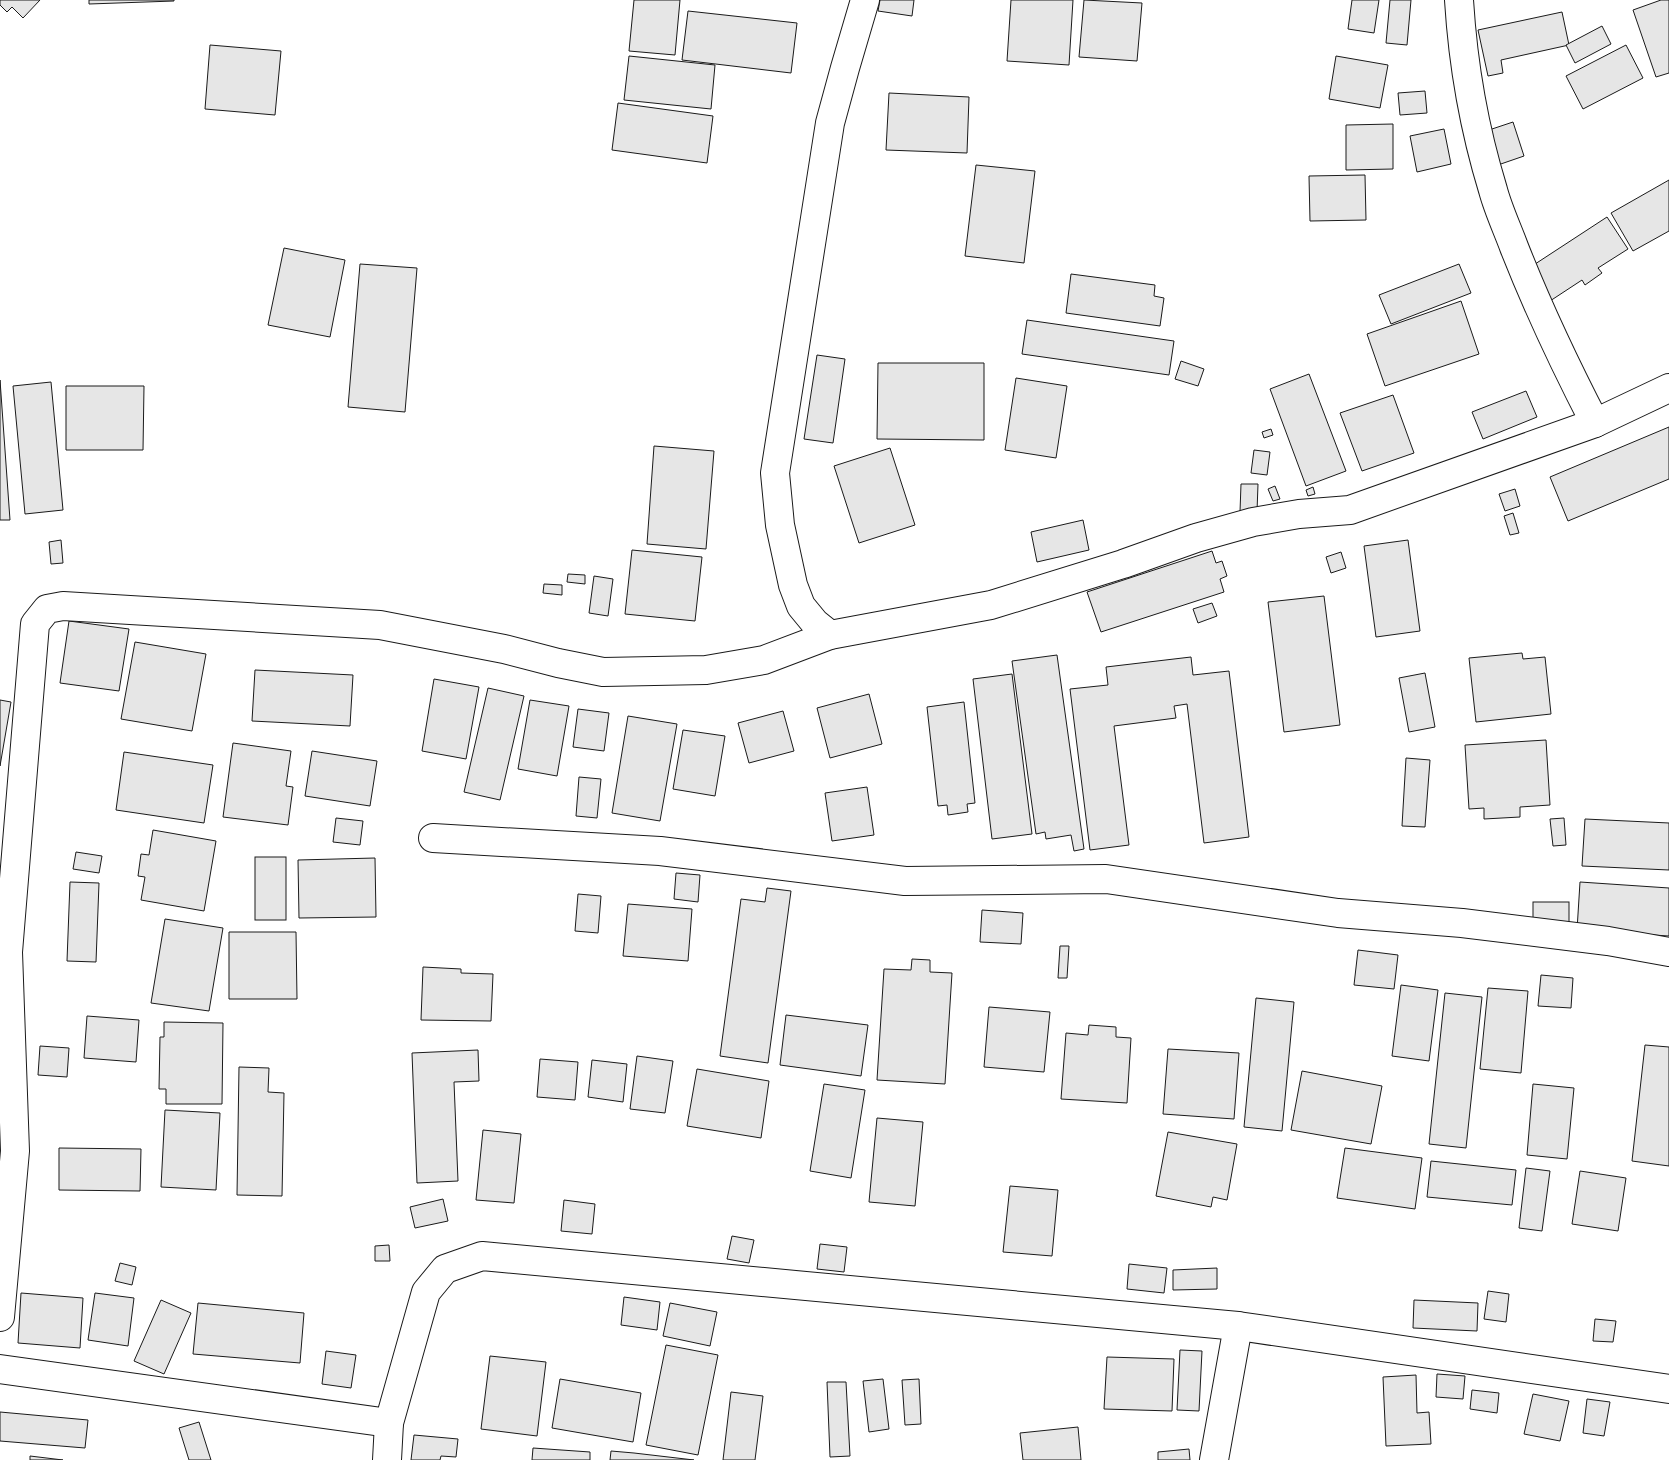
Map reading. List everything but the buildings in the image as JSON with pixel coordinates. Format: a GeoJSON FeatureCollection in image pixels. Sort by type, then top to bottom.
{"type":"FeatureCollection","features":[{"type":"Feature","properties":{"kind":"street"},"geometry":{"type":"LineString","coordinates":[[830,635],[815,623],[801,606],[793,585],[780,525],[775,473],[830,123],[865,0]]}},
{"type":"Feature","properties":{"kind":"street"},"geometry":{"type":"LineString","coordinates":[[1459,0],[1462,45],[1473,113],[1493,192],[1562,361],[1595,423]]}},
{"type":"Feature","properties":{"kind":"street"},"geometry":{"type":"LineString","coordinates":[[0,1317],[15,1151],[4,952],[35,624],[46,609],[63,606],[380,625],[504,649],[603,672],[706,670],[764,660],[830,635],[991,605],[1123,564],[1196,538],[1253,522],[1299,514],[1350,510],[1595,423],[1669,388]]}},
{"type":"Feature","properties":{"kind":"street"},"geometry":{"type":"LineString","coordinates":[[433,838],[660,851],[905,881],[1106,879],[1338,913],[1462,923],[1608,941],[1669,952]]}},
{"type":"Feature","properties":{"kind":"street"},"geometry":{"type":"LineString","coordinates":[[387,1460],[389,1423],[426,1292],[445,1269],[482,1256],[1238,1326],[1669,1389]]}},
{"type":"Feature","properties":{"kind":"street"},"geometry":{"type":"LineString","coordinates":[[1214,1460],[1238,1326]]}},
{"type":"Feature","properties":{"kind":"street"},"geometry":{"type":"LineString","coordinates":[[0,1369],[389,1423]]}}]}
